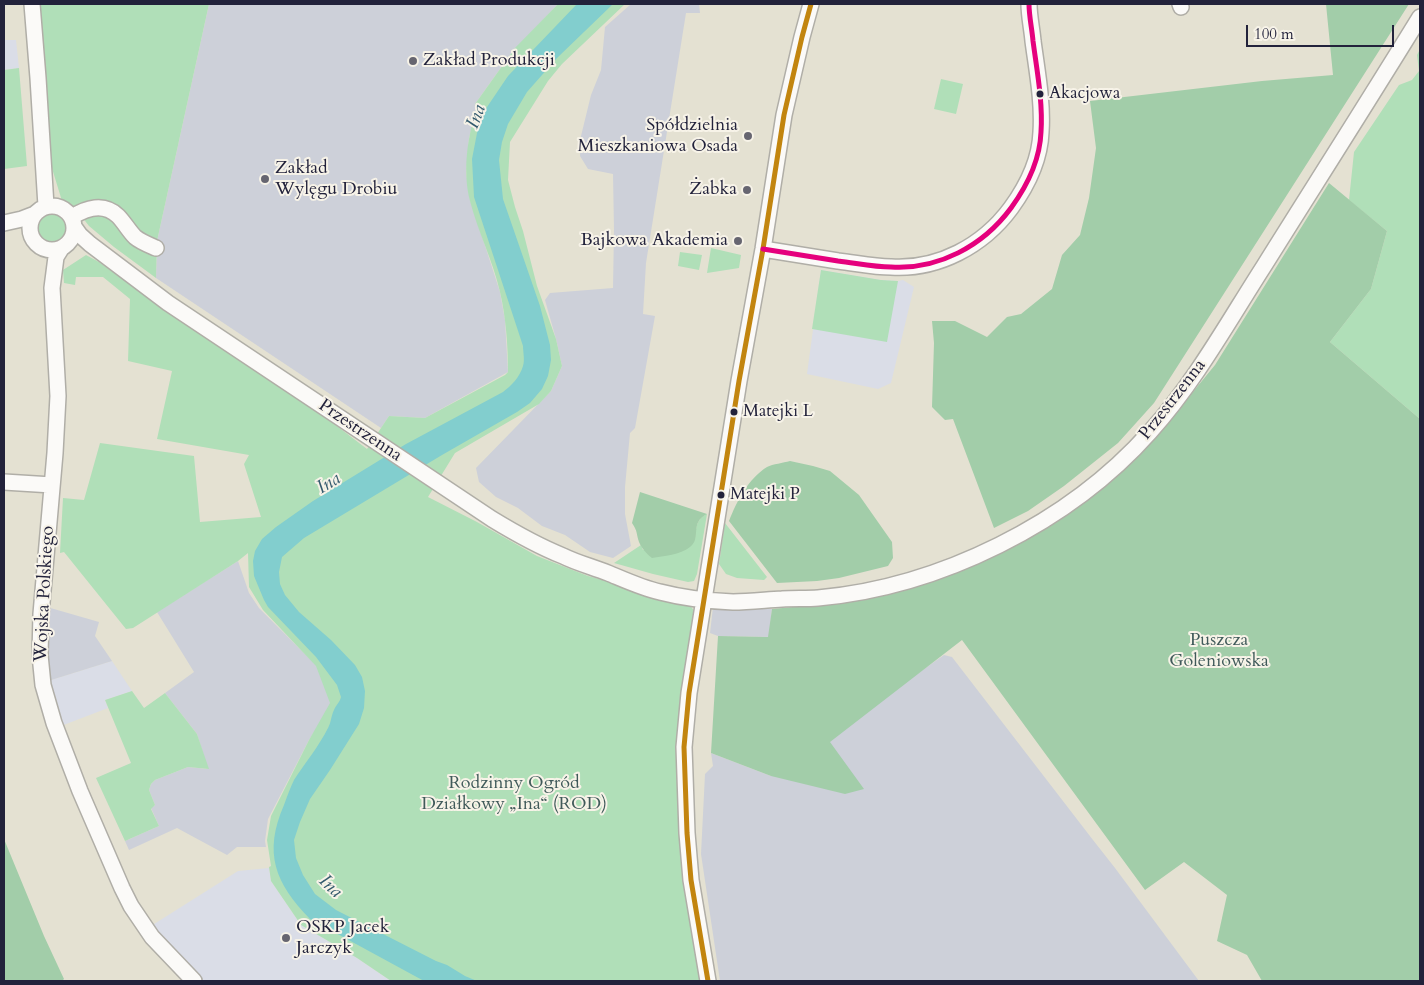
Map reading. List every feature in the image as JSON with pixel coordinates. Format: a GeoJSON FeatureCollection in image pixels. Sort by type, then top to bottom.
{"type":"FeatureCollection","features":[{"type":"Feature","properties":{"kind":"street"},"geometry":{"type":"LineString","coordinates":[[32,4],[43,160],[57,214],[71,240],[64,247],[48,250],[41,248],[32,239],[30,226],[57,214]]}},
{"type":"Feature","properties":{"kind":"street"},"geometry":{"type":"LineString","coordinates":[[708,981],[691,880],[687,833],[684,747],[689,693],[784,115],[811,4]]}},
{"type":"Feature","properties":{"kind":"street"},"geometry":{"type":"LineString","coordinates":[[763,249],[892,268],[927,265],[948,258],[988,234],[1002,220],[1017,199],[1028,180],[1040,146],[1041,110],[1029,6]]}},
{"type":"Feature","properties":{"kind":"street","name":"Przestrzenna"},"geometry":{"type":"LineString","coordinates":[[57,214],[86,241],[168,302],[492,519],[524,538],[563,557],[625,581],[662,592],[704,596],[733,602],[819,598],[848,594],[889,585],[954,565],[992,548],[1040,523],[1070,503],[1126,458],[1152,431],[1197,374],[1420,17]]}},
{"type":"Feature","properties":{"kind":"street"},"geometry":{"type":"LineString","coordinates":[[4,223],[102,207],[119,216],[137,238],[156,248]]}},
{"type":"Feature","properties":{"kind":"street"},"geometry":{"type":"LineString","coordinates":[[4,229],[30,233]]}},
{"type":"Feature","properties":{"kind":"street","name":"Przestrzenna"},"geometry":{"type":"LineString","coordinates":[[64,247],[101,258],[123,270]]}},
{"type":"Feature","properties":{"kind":"street","name":"Wojska Polskiego"},"geometry":{"type":"LineString","coordinates":[[64,247],[56,257],[52,288],[58,386],[55,453],[40,645],[42,681],[48,704],[91,816],[131,906],[152,937],[194,981]]}},
{"type":"Feature","properties":{"kind":"street","name":"Wojska Polskiego"},"geometry":{"type":"LineString","coordinates":[[41,248],[52,288]]}},
{"type":"Feature","properties":{"kind":"street"},"geometry":{"type":"LineString","coordinates":[[4,482],[52,486]]}},
{"type":"Feature","properties":{"kind":"shaded area"},"geometry":{"type":"Polygon","coordinates":[[[209,4],[558,4],[510,55],[475,104],[478,106],[469,138],[466,173],[470,199],[500,292],[505,320],[508,372],[425,418],[389,416],[381,428],[156,278],[157,241],[209,4]]]}},
{"type":"Feature","properties":{"kind":"shaded area"},"geometry":{"type":"Polygon","coordinates":[[[631,4],[699,4],[700,13],[686,13],[646,263],[643,314],[655,316],[635,428],[630,433],[625,487],[625,514],[631,546],[613,558],[590,552],[565,535],[542,526],[518,508],[496,497],[479,482],[476,468],[551,391],[562,366],[545,300],[550,293],[613,288],[613,174],[588,169],[580,156],[581,136],[591,95],[601,70],[605,27],[631,4]]]}},
{"type":"Feature","properties":{"kind":"shaded area"},"geometry":{"type":"Polygon","coordinates":[[[4,40],[16,40],[19,68],[4,70],[4,40]]]}},
{"type":"Feature","properties":{"kind":"shaded area"},"geometry":{"type":"Polygon","coordinates":[[[821,270],[881,280],[903,280],[914,287],[891,383],[878,389],[807,374],[821,270]]]}},
{"type":"Feature","properties":{"kind":"shaded area"},"geometry":{"type":"Polygon","coordinates":[[[238,561],[249,593],[259,608],[318,667],[328,684],[331,706],[309,740],[268,819],[266,847],[237,847],[227,855],[177,828],[129,850],[125,841],[159,826],[151,808],[155,805],[149,790],[151,784],[155,780],[188,767],[208,769],[197,734],[165,693],[194,672],[157,612],[238,561]]]}},
{"type":"Feature","properties":{"kind":"shaded area"},"geometry":{"type":"Polygon","coordinates":[[[47,607],[99,622],[95,636],[112,661],[48,681],[47,607]]]}},
{"type":"Feature","properties":{"kind":"shaded area"},"geometry":{"type":"Polygon","coordinates":[[[713,607],[772,609],[769,637],[718,636],[710,633],[713,607]]]}},
{"type":"Feature","properties":{"kind":"shaded area"},"geometry":{"type":"Polygon","coordinates":[[[944,655],[952,657],[1115,868],[1199,981],[720,981],[701,854],[705,774],[713,766],[711,753],[771,776],[944,655]]]}},
{"type":"Feature","properties":{"kind":"shaded area"},"geometry":{"type":"Polygon","coordinates":[[[112,661],[132,691],[105,700],[108,708],[61,726],[48,681],[112,661]]]}},
{"type":"Feature","properties":{"kind":"shaded area"},"geometry":{"type":"Polygon","coordinates":[[[269,868],[271,881],[301,925],[357,958],[391,981],[202,981],[151,926],[238,871],[269,868]]]}},
{"type":"Feature","properties":{"kind":"green space"},"geometry":{"type":"Polygon","coordinates":[[[35,4],[209,4],[157,241],[156,278],[114,247],[62,201],[51,165],[35,4]]]}},
{"type":"Feature","properties":{"kind":"green space","name":"Rodzinny Ogród Działkowy „Ina“ (ROD)"},"geometry":{"type":"Polygon","coordinates":[[[558,4],[625,4],[562,64],[548,81],[510,142],[508,180],[537,286],[556,339],[562,366],[551,391],[539,404],[455,453],[428,497],[537,556],[588,576],[689,604],[695,612],[677,745],[704,981],[391,981],[357,958],[301,925],[271,881],[267,840],[271,816],[330,703],[316,666],[263,610],[249,587],[248,553],[133,628],[126,629],[64,552],[60,553],[63,498],[84,500],[100,443],[194,456],[200,522],[261,517],[244,464],[249,455],[157,439],[172,371],[128,361],[130,299],[103,277],[76,277],[75,285],[64,283],[63,270],[86,255],[99,262],[164,309],[333,423],[367,449],[389,416],[425,418],[508,372],[504,312],[493,269],[470,201],[466,177],[467,153],[477,106],[475,104],[515,48],[558,4]]]}},
{"type":"Feature","properties":{"kind":"green space"},"geometry":{"type":"Polygon","coordinates":[[[1326,4],[1409,4],[1154,403],[1118,443],[1064,486],[1028,511],[994,528],[953,419],[945,420],[932,407],[934,343],[932,321],[955,321],[987,337],[1007,317],[1021,314],[1052,289],[1062,255],[1080,235],[1089,198],[1096,148],[1090,101],[1262,81],[1333,75],[1326,4]]]}},
{"type":"Feature","properties":{"kind":"green space"},"geometry":{"type":"Polygon","coordinates":[[[1420,49],[1420,419],[1330,342],[1371,289],[1387,231],[1349,200],[1354,152],[1399,85],[1412,80],[1419,71],[1417,55],[1420,49]]]}},
{"type":"Feature","properties":{"kind":"green space"},"geometry":{"type":"Polygon","coordinates":[[[19,68],[27,166],[4,169],[4,70],[19,68]]]}},
{"type":"Feature","properties":{"kind":"green space"},"geometry":{"type":"Polygon","coordinates":[[[941,79],[963,84],[956,114],[934,109],[941,79]]]}},
{"type":"Feature","properties":{"kind":"green space","name":"Puszcza Goleniowska"},"geometry":{"type":"Polygon","coordinates":[[[1329,183],[1387,231],[1371,289],[1330,342],[1420,419],[1420,981],[1262,981],[1247,955],[1217,941],[1227,895],[1184,862],[1145,890],[962,640],[830,742],[864,789],[845,794],[771,776],[711,753],[718,636],[768,637],[772,609],[824,604],[900,590],[968,567],[1031,537],[1094,495],[1151,443],[1215,365],[1329,183]]]}},
{"type":"Feature","properties":{"kind":"green space"},"geometry":{"type":"Polygon","coordinates":[[[52,213],[63,217],[67,228],[63,239],[52,243],[41,239],[37,228],[41,217],[52,213]]]}},
{"type":"Feature","properties":{"kind":"green space"},"geometry":{"type":"Polygon","coordinates":[[[711,248],[741,255],[739,268],[707,273],[711,248]]]}},
{"type":"Feature","properties":{"kind":"green space"},"geometry":{"type":"Polygon","coordinates":[[[680,252],[702,255],[699,270],[678,266],[680,252]]]}},
{"type":"Feature","properties":{"kind":"green space"},"geometry":{"type":"Polygon","coordinates":[[[821,270],[898,281],[887,342],[812,329],[821,270]]]}},
{"type":"Feature","properties":{"kind":"green space"},"geometry":{"type":"Polygon","coordinates":[[[790,461],[830,471],[859,495],[892,542],[893,558],[888,566],[839,578],[777,583],[729,521],[740,498],[760,472],[775,464],[790,461]]]}},
{"type":"Feature","properties":{"kind":"green space"},"geometry":{"type":"Polygon","coordinates":[[[640,492],[707,514],[698,522],[695,539],[690,547],[667,556],[652,558],[646,553],[640,544],[632,523],[640,492]]]}},
{"type":"Feature","properties":{"kind":"green space"},"geometry":{"type":"Polygon","coordinates":[[[707,514],[697,574],[694,581],[688,582],[614,563],[641,545],[643,550],[695,539],[699,521],[707,514]]]}},
{"type":"Feature","properties":{"kind":"green space"},"geometry":{"type":"Polygon","coordinates":[[[725,523],[767,577],[764,580],[737,578],[726,574],[719,564],[725,523]]]}},
{"type":"Feature","properties":{"kind":"green space"},"geometry":{"type":"Polygon","coordinates":[[[132,691],[144,708],[165,693],[197,734],[209,769],[188,767],[155,780],[149,790],[155,805],[151,809],[159,826],[125,841],[96,778],[131,763],[105,700],[132,691]]]}},
{"type":"Feature","properties":{"kind":"green space"},"geometry":{"type":"Polygon","coordinates":[[[4,839],[64,979],[62,981],[4,981],[4,839]]]}},
{"type":"Feature","properties":{"kind":"water"},"geometry":{"type":"Polygon","coordinates":[[[577,4],[613,4],[557,58],[527,92],[508,124],[499,160],[503,199],[540,306],[550,345],[551,360],[548,376],[542,389],[530,403],[517,412],[304,538],[282,557],[279,572],[280,584],[285,595],[299,612],[331,640],[355,665],[362,677],[365,691],[364,708],[359,724],[310,799],[300,822],[294,840],[296,858],[303,875],[315,894],[336,910],[477,981],[424,981],[310,919],[288,893],[281,880],[274,853],[274,838],[278,822],[294,780],[324,735],[341,697],[337,685],[316,657],[268,607],[254,576],[253,561],[255,551],[262,539],[313,501],[406,444],[503,392],[520,374],[524,364],[523,346],[474,197],[472,159],[478,128],[485,110],[508,76],[577,4]]]}},
{"type":"Feature","properties":{"kind":"transit line"},"geometry":{"type":"LineString","coordinates":[[708,981],[691,880],[687,833],[684,747],[689,693],[784,115],[811,4]]}},
{"type":"Feature","properties":{"kind":"transit line"},"geometry":{"type":"LineString","coordinates":[[763,249],[871,266],[909,267],[942,260],[958,253],[987,234],[1000,222],[1022,191],[1032,172],[1040,142],[1040,98],[1029,4]]}},
{"type":"Feature","properties":{"kind":"place","name":"Zakład Produkcji"},"geometry":{"type":"Point","coordinates":[413,61]}},
{"type":"Feature","properties":{"kind":"place","name":"Akacjowa"},"geometry":{"type":"Point","coordinates":[1040,94]}},
{"type":"Feature","properties":{"kind":"place","name":"Spółdzielnia Mieszkaniowa Osada"},"geometry":{"type":"Point","coordinates":[748,136]}},
{"type":"Feature","properties":{"kind":"place","name":"Zakład Wylęgu Drobiu"},"geometry":{"type":"Point","coordinates":[265,179]}},
{"type":"Feature","properties":{"kind":"place","name":"Żabka"},"geometry":{"type":"Point","coordinates":[747,190]}},
{"type":"Feature","properties":{"kind":"place","name":"Bajkowa Akademia"},"geometry":{"type":"Point","coordinates":[738,241]}},
{"type":"Feature","properties":{"kind":"place","name":"Matejki L"},"geometry":{"type":"Point","coordinates":[734,412]}},
{"type":"Feature","properties":{"kind":"place","name":"Matejki P"},"geometry":{"type":"Point","coordinates":[721,495]}},
{"type":"Feature","properties":{"kind":"place","name":"OSKP Jacek Jarczyk"},"geometry":{"type":"Point","coordinates":[286,938]}},
{"type":"Feature","properties":{"kind":"water label","name":"Ina"},"geometry":{"type":"Point","coordinates":[477,117]}},
{"type":"Feature","properties":{"kind":"water label","name":"Ina"},"geometry":{"type":"Point","coordinates":[329,484]}},
{"type":"Feature","properties":{"kind":"water label","name":"Ina"},"geometry":{"type":"Point","coordinates":[330,887]}}]}
